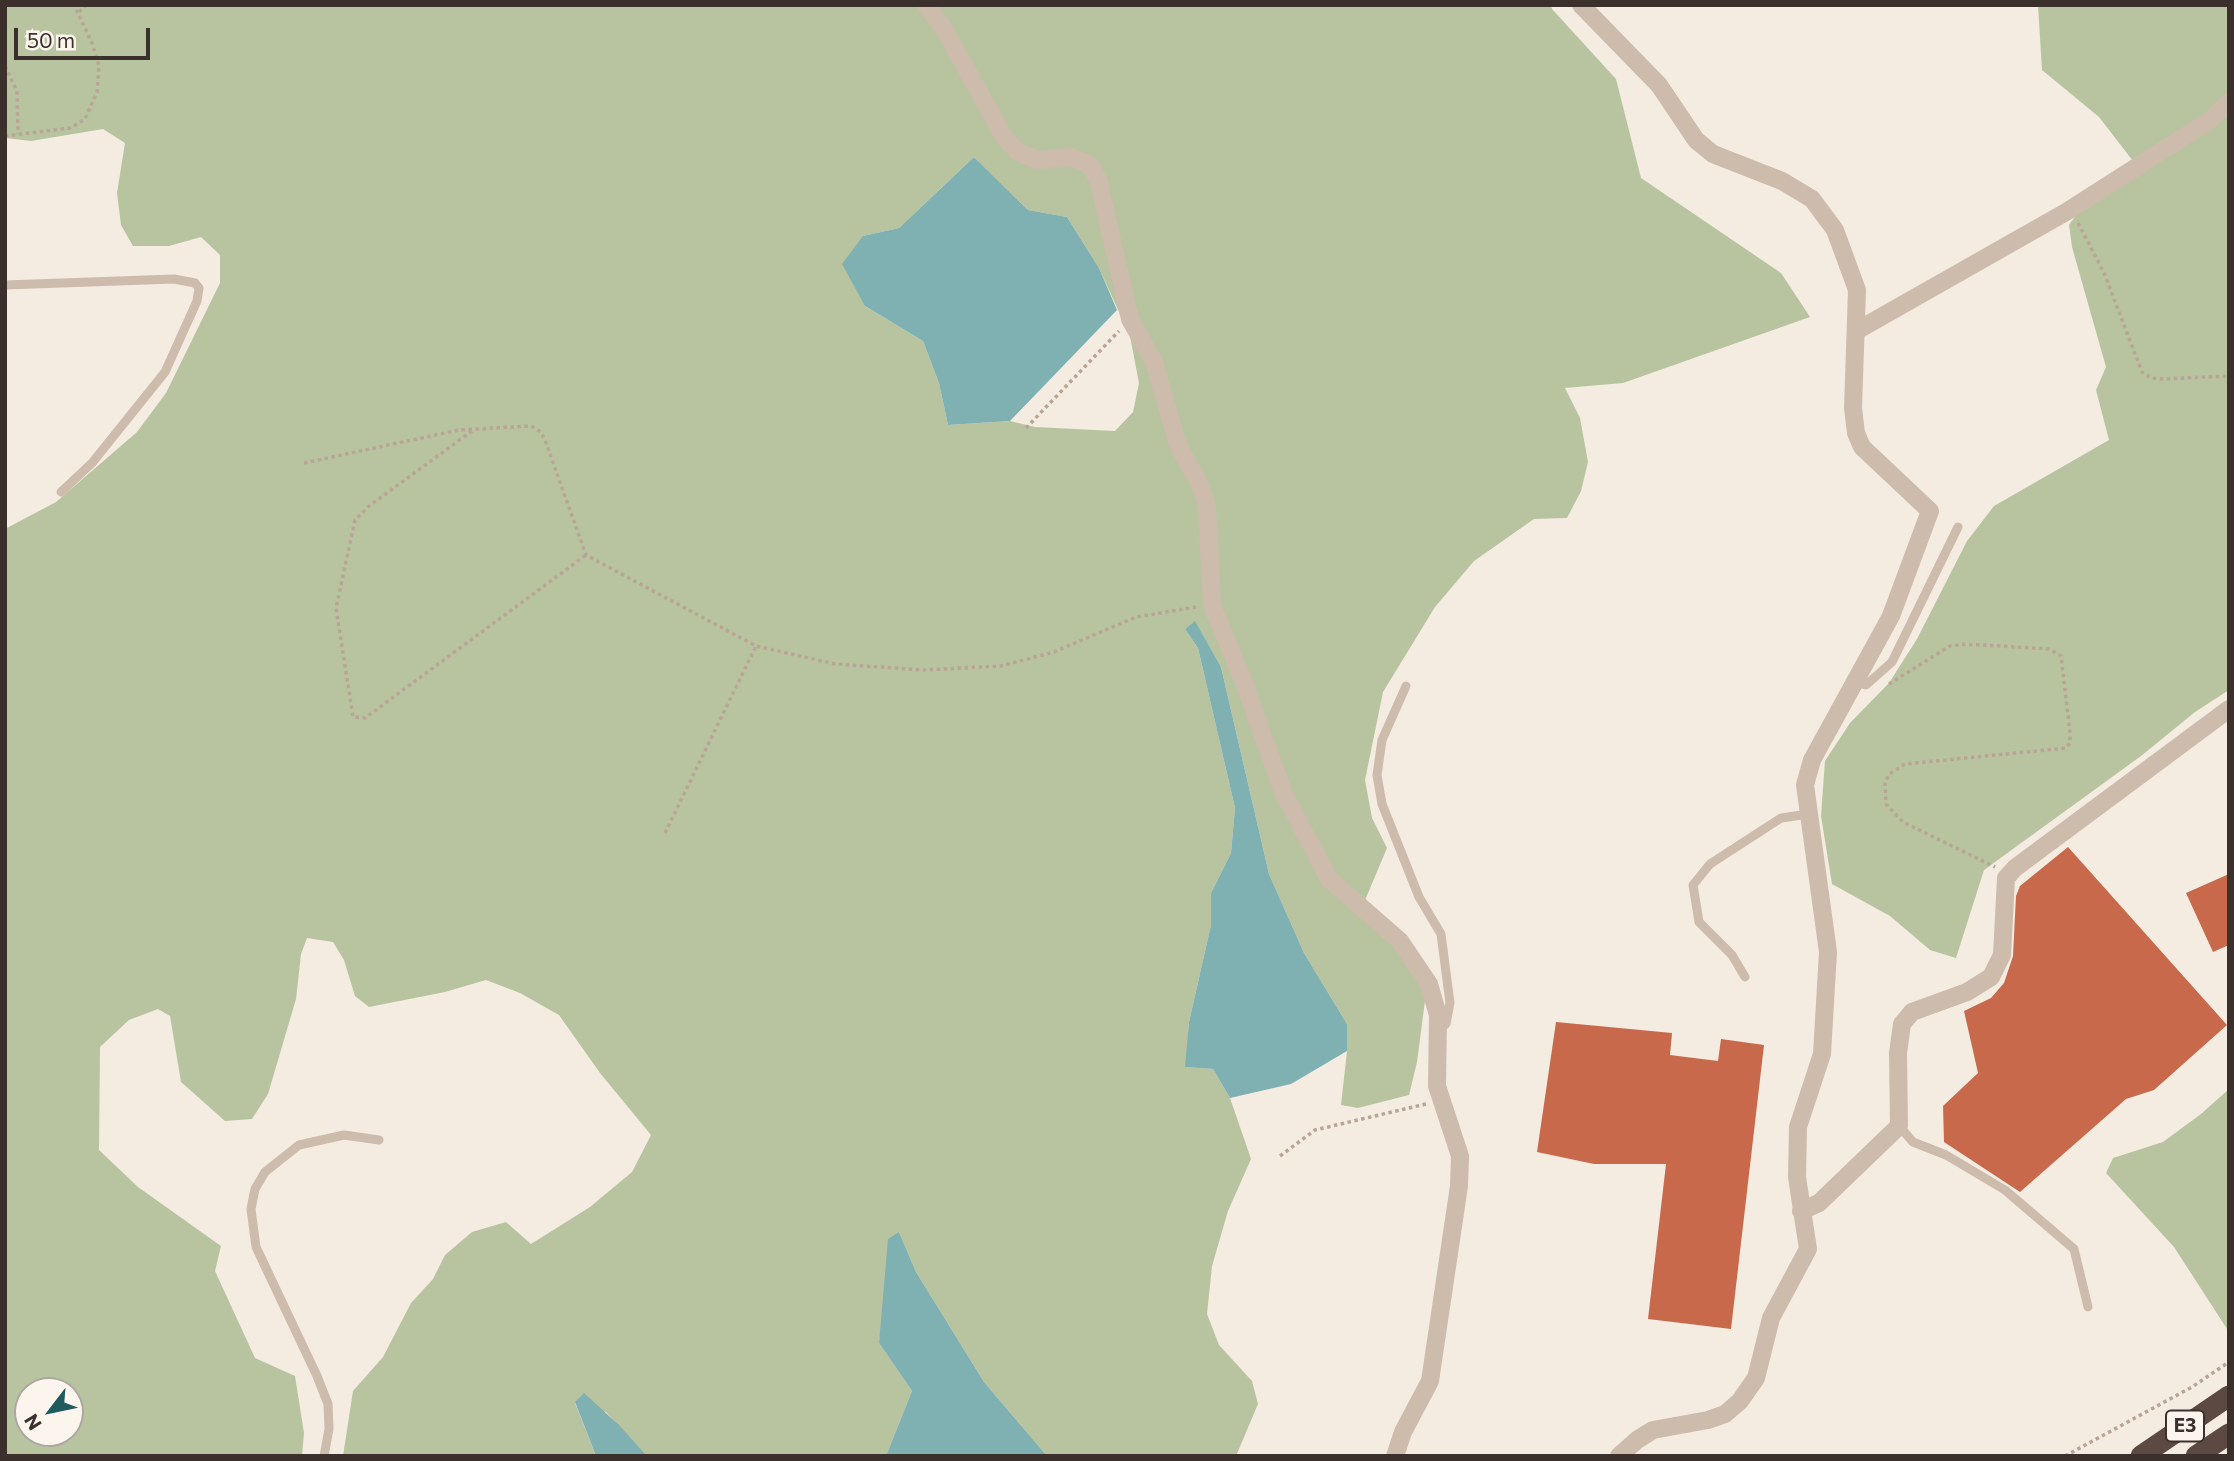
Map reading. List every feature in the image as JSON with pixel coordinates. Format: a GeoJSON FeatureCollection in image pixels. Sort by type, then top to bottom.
{"type":"FeatureCollection","features":[{"type":"Feature","properties":{"kind":"highway","name":"E3"},"geometry":{"type":"LineString","coordinates":[[2141,1456],[2229,1396]]}},
{"type":"Feature","properties":{"kind":"highway","name":"E3"},"geometry":{"type":"LineString","coordinates":[[2196,1456],[2229,1434]]}},
{"type":"Feature","properties":{"kind":"street"},"geometry":{"type":"LineString","coordinates":[[926,5],[943,27],[1004,137],[1017,151],[1037,160],[1071,157],[1089,164],[1098,179],[1130,319],[1154,362],[1178,445],[1199,483],[1206,506],[1212,606],[1296,820],[1329,879],[1400,941],[1430,984],[1438,1015],[1437,1086],[1460,1156],[1459,1186],[1430,1381],[1403,1432],[1395,1456]]}},
{"type":"Feature","properties":{"kind":"street"},"geometry":{"type":"LineString","coordinates":[[1581,5],[1659,85],[1696,140],[1713,154],[1782,181],[1812,199],[1835,230],[1857,290],[1858,330],[1853,408],[1856,433],[1862,447],[1930,511],[1905,586],[1812,760],[1805,785],[1828,952],[1822,1054],[1798,1127],[1797,1177],[1808,1249],[1771,1318],[1756,1378],[1740,1401],[1725,1414],[1653,1430],[1619,1456]]}},
{"type":"Feature","properties":{"kind":"street"},"geometry":{"type":"LineString","coordinates":[[1858,330],[2070,209],[2210,120],[2229,102]]}},
{"type":"Feature","properties":{"kind":"street"},"geometry":{"type":"LineString","coordinates":[[1801,1211],[1819,1203],[1899,1126],[1898,1053],[1902,1024],[1912,1012],[1967,992],[1990,977],[2002,955],[2003,892],[2008,876],[2229,709]]}},
{"type":"Feature","properties":{"kind":"lane"},"geometry":{"type":"LineString","coordinates":[[5,285],[174,279],[195,283],[199,288],[197,301],[165,372],[92,463],[61,492]]}},
{"type":"Feature","properties":{"kind":"lane"},"geometry":{"type":"LineString","coordinates":[[1856,682],[1866,685],[1892,662],[1958,527]]}},
{"type":"Feature","properties":{"kind":"lane"},"geometry":{"type":"LineString","coordinates":[[1406,686],[1382,740],[1377,775],[1381,804],[1410,875],[1441,934],[1450,1003],[1447,1024],[1437,1030]]}},
{"type":"Feature","properties":{"kind":"lane"},"geometry":{"type":"LineString","coordinates":[[1745,976],[1731,955],[1699,922],[1693,885],[1710,864],[1781,818],[1809,814]]}},
{"type":"Feature","properties":{"kind":"lane"},"geometry":{"type":"LineString","coordinates":[[1899,1126],[1913,1142],[1946,1155],[2005,1189],[2074,1249],[2088,1307]]}},
{"type":"Feature","properties":{"kind":"lane"},"geometry":{"type":"LineString","coordinates":[[324,1456],[329,1429],[328,1404],[256,1247],[251,1209],[255,1189],[265,1172],[299,1144],[344,1135],[379,1140]]}},
{"type":"Feature","properties":{"kind":"path"},"geometry":{"type":"LineString","coordinates":[[5,136],[70,128],[85,119],[97,92],[99,65],[74,5]]}},
{"type":"Feature","properties":{"kind":"path"},"geometry":{"type":"LineString","coordinates":[[79,12],[86,5]]}},
{"type":"Feature","properties":{"kind":"path"},"geometry":{"type":"LineString","coordinates":[[5,66],[18,91],[18,134]]}},
{"type":"Feature","properties":{"kind":"path"},"geometry":{"type":"LineString","coordinates":[[2070,209],[2104,273],[2142,372],[2151,378],[2161,379],[2229,376]]}},
{"type":"Feature","properties":{"kind":"path"},"geometry":{"type":"LineString","coordinates":[[1026,428],[1130,319]]}},
{"type":"Feature","properties":{"kind":"path"},"geometry":{"type":"LineString","coordinates":[[304,463],[475,429],[522,425],[541,432],[586,555],[757,646],[835,664],[924,670],[1001,666],[1054,652],[1136,617],[1212,606]]}},
{"type":"Feature","properties":{"kind":"path"},"geometry":{"type":"LineString","coordinates":[[475,429],[369,506],[355,520],[336,608],[353,716],[365,718],[586,555]]}},
{"type":"Feature","properties":{"kind":"path"},"geometry":{"type":"LineString","coordinates":[[1882,688],[1950,646],[1966,644],[2049,649],[2061,656],[2070,733],[2070,743],[2066,748],[1905,764],[1889,774],[1885,783],[1886,804],[1903,822],[1979,858],[2008,876]]}},
{"type":"Feature","properties":{"kind":"path"},"geometry":{"type":"LineString","coordinates":[[665,833],[757,646]]}},
{"type":"Feature","properties":{"kind":"path"},"geometry":{"type":"LineString","coordinates":[[1280,1156],[1315,1130],[1441,1099]]}},
{"type":"Feature","properties":{"kind":"path"},"geometry":{"type":"LineString","coordinates":[[2065,1456],[2176,1396],[2229,1362]]}},
{"type":"Feature","properties":{"kind":"green space"},"geometry":{"type":"Polygon","coordinates":[[[5,5],[1551,5],[1616,79],[1641,178],[1781,273],[1810,317],[1623,383],[1565,388],[1580,418],[1588,462],[1581,491],[1567,518],[1534,519],[1474,561],[1435,607],[1383,692],[1365,780],[1372,818],[1387,848],[1363,905],[1405,952],[1426,993],[1417,1062],[1409,1095],[1358,1108],[1341,1105],[1347,1024],[1304,953],[1269,874],[1221,667],[1195,622],[1185,629],[1198,648],[1235,808],[1231,853],[1211,893],[1211,925],[1189,1022],[1186,1067],[1213,1069],[1230,1098],[1251,1159],[1228,1211],[1212,1266],[1207,1314],[1219,1345],[1252,1381],[1258,1404],[1236,1456],[1047,1456],[984,1382],[916,1272],[899,1232],[879,1343],[912,1391],[886,1456],[647,1456],[606,1412],[575,1403],[596,1456],[343,1456],[353,1391],[383,1357],[411,1303],[433,1279],[445,1255],[472,1232],[506,1222],[531,1244],[590,1207],[632,1172],[651,1135],[600,1073],[559,1015],[520,993],[486,980],[445,992],[369,1007],[355,996],[344,960],[333,942],[307,938],[301,954],[296,999],[268,1094],[252,1119],[225,1121],[181,1082],[170,1016],[158,1009],[129,1020],[100,1047],[99,1150],[138,1187],[221,1246],[215,1271],[255,1358],[295,1376],[304,1433],[302,1456],[5,1456],[5,529],[56,502],[137,432],[166,393],[220,283],[220,255],[201,237],[169,246],[133,246],[121,225],[117,193],[125,143],[103,129],[31,141],[5,138],[5,5]],[[974,157],[899,228],[863,236],[865,306],[923,341],[939,383],[948,425],[1010,421],[1035,427],[1115,431],[1133,412],[1139,383],[1130,336],[1099,268],[1067,217],[1028,210],[974,157]]]}},
{"type":"Feature","properties":{"kind":"green space"},"geometry":{"type":"Polygon","coordinates":[[[2038,5],[2229,5],[2229,690],[2195,712],[2141,756],[1984,870],[1956,958],[1930,950],[1890,916],[1832,884],[1821,816],[1825,761],[1850,723],[1889,683],[1917,639],[1967,541],[1994,506],[2109,440],[2096,390],[2106,367],[2072,247],[2069,225],[2090,195],[2133,161],[2099,117],[2042,70],[2038,5]]]}},
{"type":"Feature","properties":{"kind":"green space"},"geometry":{"type":"Polygon","coordinates":[[[2229,1089],[2229,1332],[2174,1247],[2106,1173],[2113,1158],[2163,1142],[2229,1089]]]}},
{"type":"Feature","properties":{"kind":"water"},"geometry":{"type":"Polygon","coordinates":[[[974,157],[1028,210],[1067,217],[1099,268],[1117,310],[1010,421],[948,425],[939,383],[923,341],[865,306],[842,264],[863,236],[899,228],[974,157]]]}},
{"type":"Feature","properties":{"kind":"water"},"geometry":{"type":"Polygon","coordinates":[[[1195,621],[1221,667],[1269,874],[1304,953],[1347,1024],[1347,1051],[1291,1084],[1230,1098],[1213,1069],[1185,1067],[1189,1022],[1211,925],[1211,893],[1231,853],[1235,808],[1198,648],[1185,629],[1195,621]]]}},
{"type":"Feature","properties":{"kind":"water"},"geometry":{"type":"Polygon","coordinates":[[[899,1232],[916,1272],[984,1382],[1047,1456],[886,1456],[912,1391],[879,1343],[888,1239],[899,1232]]]}},
{"type":"Feature","properties":{"kind":"water"},"geometry":{"type":"Polygon","coordinates":[[[584,1393],[619,1425],[647,1456],[596,1456],[575,1402],[584,1393]]]}},
{"type":"Feature","properties":{"kind":"building"},"geometry":{"type":"Polygon","coordinates":[[[2068,847],[2227,1025],[2154,1090],[2126,1099],[2020,1192],[1944,1142],[1943,1106],[1978,1073],[1964,1011],[1991,998],[2004,983],[2013,956],[2016,896],[2020,886],[2068,847]]]}},
{"type":"Feature","properties":{"kind":"building"},"geometry":{"type":"Polygon","coordinates":[[[2229,874],[2229,945],[2213,952],[2186,893],[2229,874]]]}},
{"type":"Feature","properties":{"kind":"building"},"geometry":{"type":"Polygon","coordinates":[[[1556,1022],[1672,1033],[1670,1055],[1718,1061],[1721,1039],[1764,1045],[1731,1329],[1648,1319],[1666,1164],[1594,1164],[1537,1152],[1556,1022]]]}}]}
